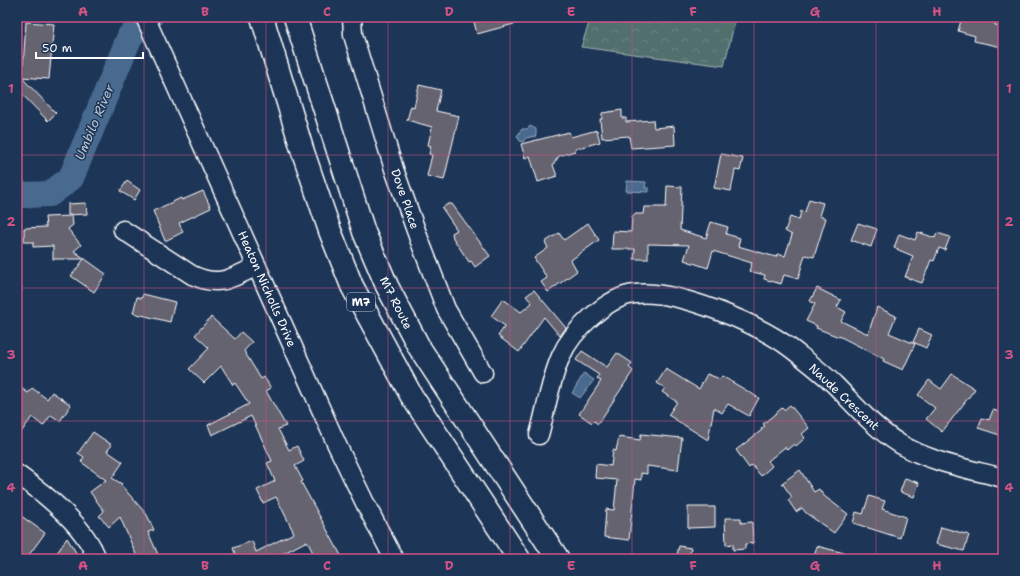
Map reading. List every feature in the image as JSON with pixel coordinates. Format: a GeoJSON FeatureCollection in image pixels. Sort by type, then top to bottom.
{"type":"FeatureCollection","features":[{"type":"Feature","properties":{"kind":"highway","name":"M7"},"geometry":{"type":"LineString","coordinates":[[262,17],[302,149],[330,231],[352,286],[411,395],[519,559]]}},
{"type":"Feature","properties":{"kind":"highway","name":"M7 Route"},"geometry":{"type":"LineString","coordinates":[[295,17],[364,232],[386,286],[419,347],[558,559]]}},
{"type":"Feature","properties":{"kind":"street","name":"Dove Place"},"geometry":{"type":"LineString","coordinates":[[352,17],[352,35],[394,169],[419,239],[446,309],[483,373]]}},
{"type":"Feature","properties":{"kind":"street","name":"Heaton Nicholls Drive"},"geometry":{"type":"LineString","coordinates":[[148,23],[337,445],[394,559]]}},
{"type":"Feature","properties":{"kind":"street"},"geometry":{"type":"LineString","coordinates":[[123,230],[192,275],[204,281],[221,282],[257,266]]}},
{"type":"Feature","properties":{"kind":"street","name":"Naude Crescent"},"geometry":{"type":"LineString","coordinates":[[539,435],[561,356],[574,336],[608,303],[634,294],[662,296],[703,305],[752,326],[791,348],[834,384],[876,427],[900,444],[915,452],[1003,478]]}},
{"type":"Feature","properties":{"kind":"street"},"geometry":{"type":"LineString","coordinates":[[17,474],[46,495],[76,525],[97,559]]}},
{"type":"Feature","properties":{"kind":"green space"},"geometry":{"type":"Polygon","coordinates":[[[591,17],[736,17],[724,66],[581,47],[591,17]]]}},
{"type":"Feature","properties":{"kind":"water"},"geometry":{"type":"Polygon","coordinates":[[[530,126],[536,129],[536,136],[526,138],[523,142],[520,141],[517,136],[522,129],[527,129],[530,126]]]}},
{"type":"Feature","properties":{"kind":"water"},"geometry":{"type":"Polygon","coordinates":[[[627,181],[646,182],[645,188],[649,188],[649,192],[626,191],[627,181]]]}},
{"type":"Feature","properties":{"kind":"water"},"geometry":{"type":"Polygon","coordinates":[[[584,373],[594,380],[580,398],[572,393],[584,373]]]}},
{"type":"Feature","properties":{"kind":"building"},"geometry":{"type":"Polygon","coordinates":[[[481,17],[525,17],[525,21],[477,34],[474,22],[482,20],[481,17]]]}},
{"type":"Feature","properties":{"kind":"building"},"geometry":{"type":"Polygon","coordinates":[[[962,17],[990,17],[989,20],[995,22],[995,25],[1003,27],[1002,47],[974,41],[975,36],[958,31],[962,17]]]}},
{"type":"Feature","properties":{"kind":"building"},"geometry":{"type":"Polygon","coordinates":[[[26,22],[54,24],[49,79],[21,77],[56,113],[48,121],[17,89],[17,69],[23,67],[26,22]]]}},
{"type":"Feature","properties":{"kind":"building"},"geometry":{"type":"Polygon","coordinates":[[[419,85],[441,90],[436,111],[459,116],[444,180],[427,176],[432,155],[429,154],[431,146],[428,145],[432,127],[407,120],[411,106],[414,107],[419,85]]]}},
{"type":"Feature","properties":{"kind":"building"},"geometry":{"type":"Polygon","coordinates":[[[622,110],[622,118],[626,118],[626,122],[653,120],[654,128],[674,126],[675,145],[631,148],[629,136],[602,138],[600,119],[602,119],[602,113],[622,110]]]}},
{"type":"Feature","properties":{"kind":"building"},"geometry":{"type":"Polygon","coordinates":[[[597,130],[600,142],[575,149],[575,151],[559,156],[553,165],[557,176],[538,182],[530,156],[525,158],[521,144],[569,132],[571,137],[597,130]]]}},
{"type":"Feature","properties":{"kind":"building"},"geometry":{"type":"Polygon","coordinates":[[[721,154],[743,158],[740,171],[735,170],[731,191],[714,188],[721,154]]]}},
{"type":"Feature","properties":{"kind":"building"},"geometry":{"type":"Polygon","coordinates":[[[127,181],[140,190],[134,200],[120,191],[127,181]]]}},
{"type":"Feature","properties":{"kind":"building"},"geometry":{"type":"Polygon","coordinates":[[[667,186],[682,187],[680,230],[706,238],[711,222],[728,227],[726,234],[740,238],[738,246],[776,257],[777,254],[785,256],[792,235],[785,231],[790,217],[799,220],[801,211],[805,212],[809,199],[823,203],[819,216],[826,218],[814,257],[805,255],[798,279],[784,275],[781,284],[764,279],[765,275],[749,271],[752,263],[713,251],[708,268],[684,260],[689,245],[648,244],[648,259],[634,259],[635,249],[612,249],[613,231],[631,232],[632,216],[634,216],[634,214],[643,214],[644,207],[666,207],[667,186]]]}},
{"type":"Feature","properties":{"kind":"building"},"geometry":{"type":"Polygon","coordinates":[[[203,191],[211,208],[179,223],[183,232],[165,241],[153,211],[181,198],[182,200],[203,191]]]}},
{"type":"Feature","properties":{"kind":"building"},"geometry":{"type":"Polygon","coordinates":[[[86,203],[87,214],[68,215],[68,204],[86,203]]]}},
{"type":"Feature","properties":{"kind":"building"},"geometry":{"type":"Polygon","coordinates":[[[448,204],[452,204],[490,256],[475,267],[471,261],[469,262],[453,238],[452,233],[457,230],[442,208],[448,204]]]}},
{"type":"Feature","properties":{"kind":"building"},"geometry":{"type":"Polygon","coordinates":[[[72,216],[73,225],[68,229],[81,245],[74,251],[106,274],[94,292],[71,276],[84,259],[53,259],[53,246],[33,247],[33,242],[24,242],[24,228],[46,227],[45,217],[72,216]]]}},
{"type":"Feature","properties":{"kind":"building"},"geometry":{"type":"Polygon","coordinates":[[[588,223],[599,240],[571,260],[577,271],[548,292],[541,282],[547,278],[534,258],[548,248],[545,242],[559,233],[564,240],[588,223]]]}},
{"type":"Feature","properties":{"kind":"building"},"geometry":{"type":"Polygon","coordinates":[[[858,223],[877,229],[871,247],[851,240],[858,223]]]}},
{"type":"Feature","properties":{"kind":"building"},"geometry":{"type":"Polygon","coordinates":[[[918,232],[935,238],[937,233],[950,237],[945,250],[939,248],[934,261],[931,260],[922,283],[905,277],[913,256],[894,248],[899,234],[915,240],[918,232]]]}},
{"type":"Feature","properties":{"kind":"building"},"geometry":{"type":"Polygon","coordinates":[[[817,288],[841,300],[837,307],[846,312],[841,321],[868,334],[877,307],[896,316],[889,333],[915,344],[903,370],[883,361],[884,359],[839,336],[816,328],[817,326],[806,321],[815,304],[810,301],[817,288]]]}},
{"type":"Feature","properties":{"kind":"building"},"geometry":{"type":"Polygon","coordinates":[[[534,290],[566,328],[560,336],[544,317],[519,352],[498,336],[505,326],[491,316],[503,299],[521,312],[532,303],[526,296],[534,290]]]}},
{"type":"Feature","properties":{"kind":"building"},"geometry":{"type":"Polygon","coordinates":[[[143,294],[175,302],[170,322],[133,313],[137,297],[142,298],[143,294]]]}},
{"type":"Feature","properties":{"kind":"building"},"geometry":{"type":"Polygon","coordinates":[[[211,317],[235,339],[241,332],[252,342],[244,351],[261,379],[264,377],[271,388],[266,391],[286,426],[278,429],[289,450],[297,446],[304,461],[295,466],[303,481],[301,482],[343,559],[316,559],[307,541],[284,553],[287,559],[237,559],[233,548],[252,541],[256,552],[294,533],[276,497],[263,503],[257,490],[275,481],[267,463],[272,461],[251,416],[212,435],[208,425],[249,404],[235,383],[233,385],[221,366],[204,383],[189,369],[209,348],[195,335],[211,317]]]}},
{"type":"Feature","properties":{"kind":"building"},"geometry":{"type":"Polygon","coordinates":[[[919,329],[932,335],[926,348],[913,342],[919,329]]]}},
{"type":"Feature","properties":{"kind":"building"},"geometry":{"type":"Polygon","coordinates":[[[582,351],[607,367],[617,353],[632,363],[629,367],[633,371],[598,424],[594,421],[592,423],[579,414],[601,381],[597,379],[599,375],[576,360],[582,351]]]}},
{"type":"Feature","properties":{"kind":"building"},"geometry":{"type":"Polygon","coordinates":[[[666,369],[699,389],[707,374],[720,379],[722,376],[759,398],[749,416],[728,404],[722,413],[714,408],[708,440],[668,415],[677,402],[662,392],[665,388],[657,383],[666,369]]]}},
{"type":"Feature","properties":{"kind":"building"},"geometry":{"type":"Polygon","coordinates":[[[952,374],[975,389],[942,432],[926,419],[935,408],[918,395],[929,380],[941,389],[952,374]]]}},
{"type":"Feature","properties":{"kind":"building"},"geometry":{"type":"Polygon","coordinates":[[[17,385],[28,393],[32,388],[47,399],[52,392],[71,405],[60,421],[51,415],[43,426],[32,417],[17,438],[17,385]]]}},
{"type":"Feature","properties":{"kind":"building"},"geometry":{"type":"Polygon","coordinates":[[[790,405],[809,428],[802,434],[805,438],[796,446],[794,444],[787,450],[785,447],[768,461],[772,466],[761,476],[752,465],[749,468],[736,450],[762,430],[761,429],[765,426],[763,424],[782,408],[784,410],[790,405]]]}},
{"type":"Feature","properties":{"kind":"building"},"geometry":{"type":"Polygon","coordinates":[[[993,410],[1003,413],[1003,436],[978,428],[982,418],[989,420],[993,410]]]}},
{"type":"Feature","properties":{"kind":"building"},"geometry":{"type":"Polygon","coordinates":[[[93,432],[112,445],[107,451],[123,462],[112,478],[122,484],[121,485],[147,515],[154,530],[148,532],[160,559],[138,559],[120,517],[109,527],[99,516],[104,511],[90,492],[106,480],[81,462],[84,457],[78,453],[93,432]]]}},
{"type":"Feature","properties":{"kind":"building"},"geometry":{"type":"Polygon","coordinates":[[[641,434],[682,438],[678,470],[647,466],[647,474],[641,473],[641,480],[635,479],[629,540],[604,537],[606,509],[614,510],[617,480],[595,478],[596,464],[611,466],[613,450],[616,451],[619,437],[640,440],[641,434]]]}},
{"type":"Feature","properties":{"kind":"building"},"geometry":{"type":"Polygon","coordinates":[[[800,470],[814,492],[819,489],[824,496],[848,514],[834,533],[806,513],[802,508],[796,512],[788,500],[792,497],[782,483],[800,470]]]}},
{"type":"Feature","properties":{"kind":"building"},"geometry":{"type":"Polygon","coordinates":[[[905,478],[919,483],[914,497],[900,492],[905,478]]]}},
{"type":"Feature","properties":{"kind":"building"},"geometry":{"type":"Polygon","coordinates":[[[869,496],[885,501],[882,509],[906,517],[900,538],[853,523],[856,512],[863,514],[869,496]]]}},
{"type":"Feature","properties":{"kind":"building"},"geometry":{"type":"Polygon","coordinates":[[[688,507],[715,507],[715,527],[688,528],[688,507]]]}},
{"type":"Feature","properties":{"kind":"building"},"geometry":{"type":"Polygon","coordinates":[[[17,513],[45,533],[26,559],[17,559],[17,513]]]}},
{"type":"Feature","properties":{"kind":"building"},"geometry":{"type":"Polygon","coordinates":[[[725,518],[741,518],[741,523],[752,522],[753,543],[745,544],[745,549],[733,550],[733,544],[726,545],[725,518]]]}},
{"type":"Feature","properties":{"kind":"building"},"geometry":{"type":"Polygon","coordinates":[[[941,527],[969,535],[964,551],[936,544],[941,527]]]}},
{"type":"Feature","properties":{"kind":"building"},"geometry":{"type":"Polygon","coordinates":[[[67,538],[80,559],[53,559],[67,538]]]}},
{"type":"Feature","properties":{"kind":"building"},"geometry":{"type":"Polygon","coordinates":[[[679,546],[691,548],[689,559],[676,559],[679,546]]]}},
{"type":"Feature","properties":{"kind":"building"},"geometry":{"type":"Polygon","coordinates":[[[817,546],[852,555],[852,559],[813,559],[817,546]]]}},
{"type":"Feature","properties":{"kind":"waterway","name":"Umbilo River"},"geometry":{"type":"LineString","coordinates":[[17,194],[50,194],[71,178],[130,36],[150,17]]}}]}
